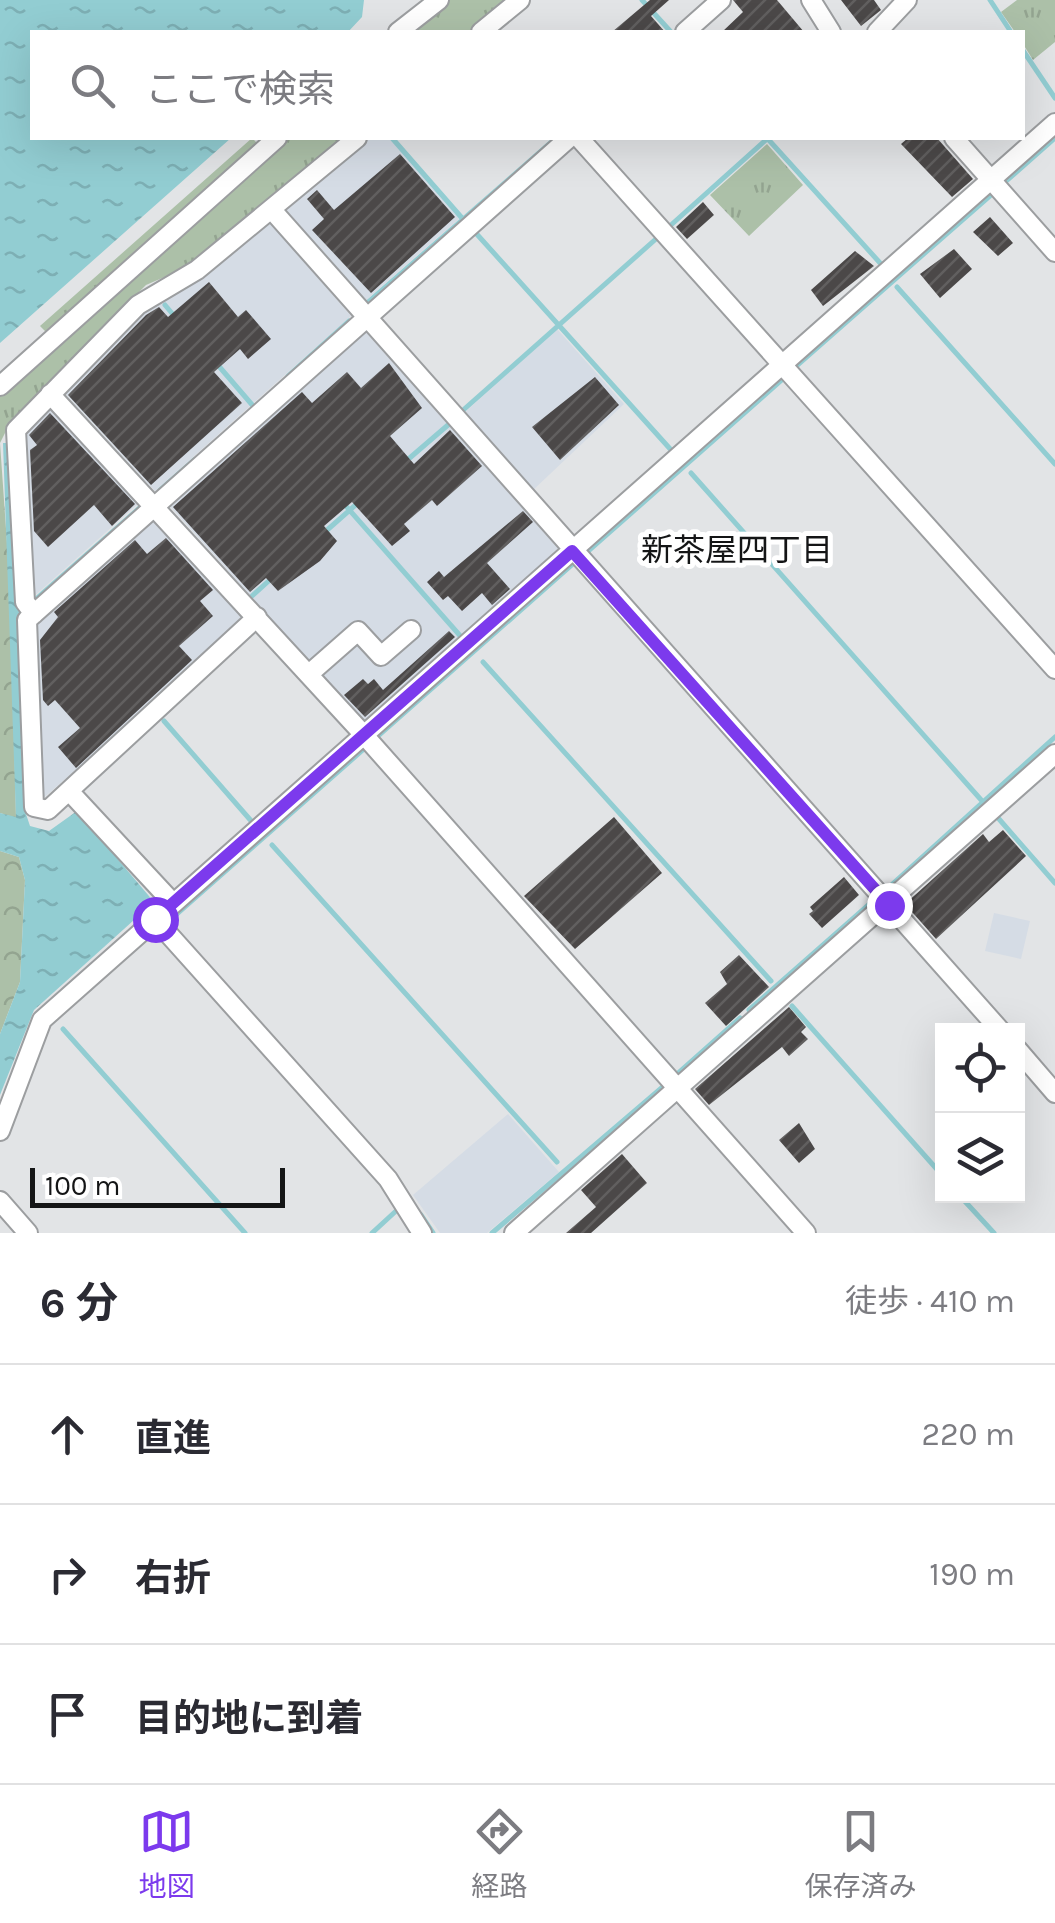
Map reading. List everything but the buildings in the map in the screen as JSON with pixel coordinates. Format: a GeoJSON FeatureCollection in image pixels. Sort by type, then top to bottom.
{"type":"FeatureCollection","features":[{"type":"Feature","properties":{"kind":"street"},"geometry":{"type":"LineString","coordinates":[[401,30],[439,0]]}},
{"type":"Feature","properties":{"kind":"street"},"geometry":{"type":"LineString","coordinates":[[486,30],[520,0]]}},
{"type":"Feature","properties":{"kind":"street"},"geometry":{"type":"LineString","coordinates":[[687,30],[721,0]]}},
{"type":"Feature","properties":{"kind":"street"},"geometry":{"type":"LineString","coordinates":[[811,0],[829,30]]}},
{"type":"Feature","properties":{"kind":"street"},"geometry":{"type":"LineString","coordinates":[[879,30],[908,0]]}},
{"type":"Feature","properties":{"kind":"street"},"geometry":{"type":"LineString","coordinates":[[0,1131],[42,1020],[1055,123]]}},
{"type":"Feature","properties":{"kind":"street"},"geometry":{"type":"LineString","coordinates":[[0,386],[274,140]]}},
{"type":"Feature","properties":{"kind":"street"},"geometry":{"type":"LineString","coordinates":[[34,614],[25,602],[16,430],[138,305],[197,270],[355,140]]}},
{"type":"Feature","properties":{"kind":"street"},"geometry":{"type":"LineString","coordinates":[[258,617],[48,810],[34,807],[27,620],[567,140]]}},
{"type":"Feature","properties":{"kind":"street"},"geometry":{"type":"LineString","coordinates":[[581,140],[1055,670]]}},
{"type":"Feature","properties":{"kind":"street"},"geometry":{"type":"LineString","coordinates":[[959,140],[1055,252]]}},
{"type":"Feature","properties":{"kind":"street"},"geometry":{"type":"LineString","coordinates":[[272,210],[994,1023]]}},
{"type":"Feature","properties":{"kind":"street"},"geometry":{"type":"LineString","coordinates":[[50,394],[364,734],[806,1233]]}},
{"type":"Feature","properties":{"kind":"street"},"geometry":{"type":"LineString","coordinates":[[309,674],[358,630],[380,656],[410,630]]}},
{"type":"Feature","properties":{"kind":"street"},"geometry":{"type":"LineString","coordinates":[[514,1233],[679,1091],[1055,754]]}},
{"type":"Feature","properties":{"kind":"street"},"geometry":{"type":"LineString","coordinates":[[69,790],[173,903]]}},
{"type":"Feature","properties":{"kind":"street"},"geometry":{"type":"LineString","coordinates":[[155,919],[388,1179],[422,1233]]}},
{"type":"Feature","properties":{"kind":"street"},"geometry":{"type":"LineString","coordinates":[[1025,1058],[1055,1093]]}},
{"type":"Feature","properties":{"kind":"street"},"geometry":{"type":"LineString","coordinates":[[0,1201],[28,1233]]}},
{"type":"Feature","properties":{"kind":"shaded area"},"geometry":{"type":"Polygon","coordinates":[[[363,140],[392,140],[460,218],[363,303],[281,209],[363,140]]]}},
{"type":"Feature","properties":{"kind":"shaded area"},"geometry":{"type":"Polygon","coordinates":[[[268,220],[351,316],[155,491],[62,390],[157,298],[163,302],[202,276],[268,220]]]}},
{"type":"Feature","properties":{"kind":"shaded area"},"geometry":{"type":"Polygon","coordinates":[[[557,329],[624,404],[531,492],[463,414],[557,329]]]}},
{"type":"Feature","properties":{"kind":"shaded area"},"geometry":{"type":"Polygon","coordinates":[[[364,330],[563,554],[367,725],[168,504],[364,330]]]}},
{"type":"Feature","properties":{"kind":"shaded area"},"geometry":{"type":"Polygon","coordinates":[[[49,402],[141,501],[32,598],[20,431],[49,402]]]}},
{"type":"Feature","properties":{"kind":"shaded area"},"geometry":{"type":"Polygon","coordinates":[[[155,514],[248,619],[40,801],[32,622],[155,514]]]}},
{"type":"Feature","properties":{"kind":"shaded area"},"geometry":{"type":"Polygon","coordinates":[[[994,913],[1030,921],[1021,959],[985,951],[994,913]]]}},
{"type":"Feature","properties":{"kind":"shaded area"},"geometry":{"type":"Polygon","coordinates":[[[508,1114],[559,1172],[487,1233],[440,1233],[413,1195],[508,1114]]]}},
{"type":"Feature","properties":{"kind":"green space"},"geometry":{"type":"Polygon","coordinates":[[[450,0],[509,0],[473,30],[412,30],[450,0]]]}},
{"type":"Feature","properties":{"kind":"green space"},"geometry":{"type":"Polygon","coordinates":[[[1017,0],[1055,0],[1055,42],[1033,60],[1025,47],[1025,30],[1014,30],[1001,12],[1017,0]]]}},
{"type":"Feature","properties":{"kind":"green space"},"geometry":{"type":"Polygon","coordinates":[[[250,140],[259,145],[47,333],[40,326],[250,140]]]}},
{"type":"Feature","properties":{"kind":"green space"},"geometry":{"type":"Polygon","coordinates":[[[286,140],[344,140],[197,263],[146,285],[12,419],[0,443],[0,395],[286,140]]]}},
{"type":"Feature","properties":{"kind":"green space"},"geometry":{"type":"Polygon","coordinates":[[[767,144],[803,185],[749,236],[710,195],[767,144]]]}},
{"type":"Feature","properties":{"kind":"green space"},"geometry":{"type":"Polygon","coordinates":[[[0,443],[11,600],[16,818],[0,813],[0,443]]]}},
{"type":"Feature","properties":{"kind":"green space"},"geometry":{"type":"Polygon","coordinates":[[[0,851],[19,857],[25,880],[20,982],[0,1034],[0,851]]]}},
{"type":"Feature","properties":{"kind":"water"},"geometry":{"type":"Polygon","coordinates":[[[0,0],[364,0],[362,17],[350,30],[30,30],[30,140],[229,140],[0,343],[0,0]]]}},
{"type":"Feature","properties":{"kind":"water"},"geometry":{"type":"Polygon","coordinates":[[[3,443],[7,443],[15,602],[21,612],[26,814],[30,826],[49,831],[77,811],[154,902],[34,1010],[0,1095],[0,1034],[20,982],[25,880],[19,857],[0,851],[0,813],[16,817],[3,443]]]}},
{"type":"Feature","properties":{"kind":"waterway"},"geometry":{"type":"LineString","coordinates":[[642,0],[669,30]]}},
{"type":"Feature","properties":{"kind":"waterway"},"geometry":{"type":"LineString","coordinates":[[990,0],[1010,30]]}},
{"type":"Feature","properties":{"kind":"waterway"},"geometry":{"type":"LineString","coordinates":[[1025,53],[1055,98]]}},
{"type":"Feature","properties":{"kind":"waterway"},"geometry":{"type":"LineString","coordinates":[[1004,183],[1055,138]]}},
{"type":"Feature","properties":{"kind":"waterway"},"geometry":{"type":"LineString","coordinates":[[394,140],[462,218]]}},
{"type":"Feature","properties":{"kind":"waterway"},"geometry":{"type":"LineString","coordinates":[[365,305],[554,140]]}},
{"type":"Feature","properties":{"kind":"waterway"},"geometry":{"type":"LineString","coordinates":[[671,225],[766,140]]}},
{"type":"Feature","properties":{"kind":"waterway"},"geometry":{"type":"LineString","coordinates":[[769,140],[881,264]]}},
{"type":"Feature","properties":{"kind":"waterway"},"geometry":{"type":"LineString","coordinates":[[794,368],[992,194]]}},
{"type":"Feature","properties":{"kind":"waterway"},"geometry":{"type":"LineString","coordinates":[[474,231],[672,451]]}},
{"type":"Feature","properties":{"kind":"waterway"},"geometry":{"type":"LineString","coordinates":[[461,412],[657,238]]}},
{"type":"Feature","properties":{"kind":"waterway"},"geometry":{"type":"LineString","coordinates":[[897,287],[1055,464]]}},
{"type":"Feature","properties":{"kind":"waterway"},"geometry":{"type":"LineString","coordinates":[[165,305],[176,318]]}},
{"type":"Feature","properties":{"kind":"waterway"},"geometry":{"type":"LineString","coordinates":[[288,376],[349,321]]}},
{"type":"Feature","properties":{"kind":"waterway"},"geometry":{"type":"LineString","coordinates":[[217,364],[254,407]]}},
{"type":"Feature","properties":{"kind":"waterway"},"geometry":{"type":"LineString","coordinates":[[585,554],[784,378]]}},
{"type":"Feature","properties":{"kind":"waterway"},"geometry":{"type":"LineString","coordinates":[[405,462],[448,425]]}},
{"type":"Feature","properties":{"kind":"waterway"},"geometry":{"type":"LineString","coordinates":[[160,490],[194,460]]}},
{"type":"Feature","properties":{"kind":"waterway"},"geometry":{"type":"LineString","coordinates":[[691,473],[983,802]]}},
{"type":"Feature","properties":{"kind":"waterway"},"geometry":{"type":"LineString","coordinates":[[326,531],[359,502]]}},
{"type":"Feature","properties":{"kind":"waterway"},"geometry":{"type":"LineString","coordinates":[[34,601],[144,504]]}},
{"type":"Feature","properties":{"kind":"waterway"},"geometry":{"type":"LineString","coordinates":[[345,505],[463,639]]}},
{"type":"Feature","properties":{"kind":"waterway"},"geometry":{"type":"LineString","coordinates":[[377,737],[574,563]]}},
{"type":"Feature","properties":{"kind":"waterway"},"geometry":{"type":"LineString","coordinates":[[252,596],[272,578]]}},
{"type":"Feature","properties":{"kind":"waterway"},"geometry":{"type":"LineString","coordinates":[[483,662],[771,981]]}},
{"type":"Feature","properties":{"kind":"waterway"},"geometry":{"type":"LineString","coordinates":[[164,721],[253,823]]}},
{"type":"Feature","properties":{"kind":"waterway"},"geometry":{"type":"LineString","coordinates":[[887,889],[1055,737]]}},
{"type":"Feature","properties":{"kind":"waterway"},"geometry":{"type":"LineString","coordinates":[[169,921],[365,748]]}},
{"type":"Feature","properties":{"kind":"waterway"},"geometry":{"type":"LineString","coordinates":[[999,819],[1055,883]]}},
{"type":"Feature","properties":{"kind":"waterway"},"geometry":{"type":"LineString","coordinates":[[272,845],[557,1162]]}},
{"type":"Feature","properties":{"kind":"waterway"},"geometry":{"type":"LineString","coordinates":[[749,1010],[873,901]]}},
{"type":"Feature","properties":{"kind":"waterway"},"geometry":{"type":"LineString","coordinates":[[792,1006],[935,1167]]}},
{"type":"Feature","properties":{"kind":"waterway"},"geometry":{"type":"LineString","coordinates":[[677,1074],[740,1018]]}},
{"type":"Feature","properties":{"kind":"waterway"},"geometry":{"type":"LineString","coordinates":[[63,1029],[245,1233]]}},
{"type":"Feature","properties":{"kind":"waterway"},"geometry":{"type":"LineString","coordinates":[[492,1233],[665,1085]]}},
{"type":"Feature","properties":{"kind":"waterway"},"geometry":{"type":"LineString","coordinates":[[966,1203],[994,1233]]}},
{"type":"Feature","properties":{"kind":"waterway"},"geometry":{"type":"LineString","coordinates":[[372,1233],[396,1211]]}},
{"type":"Feature","properties":{"kind":"waterway"},"geometry":{"type":"LineString","coordinates":[[421,1215],[433,1233]]}},
{"type":"Feature","properties":{"kind":"district","name":"新茶屋四丁目"},"geometry":{"type":"Point","coordinates":[737,550]}},
{"type":"Feature","properties":{"kind":"route"},"geometry":{"type":"LineString","coordinates":[[155,919],[572,551],[889,905]]}}]}
